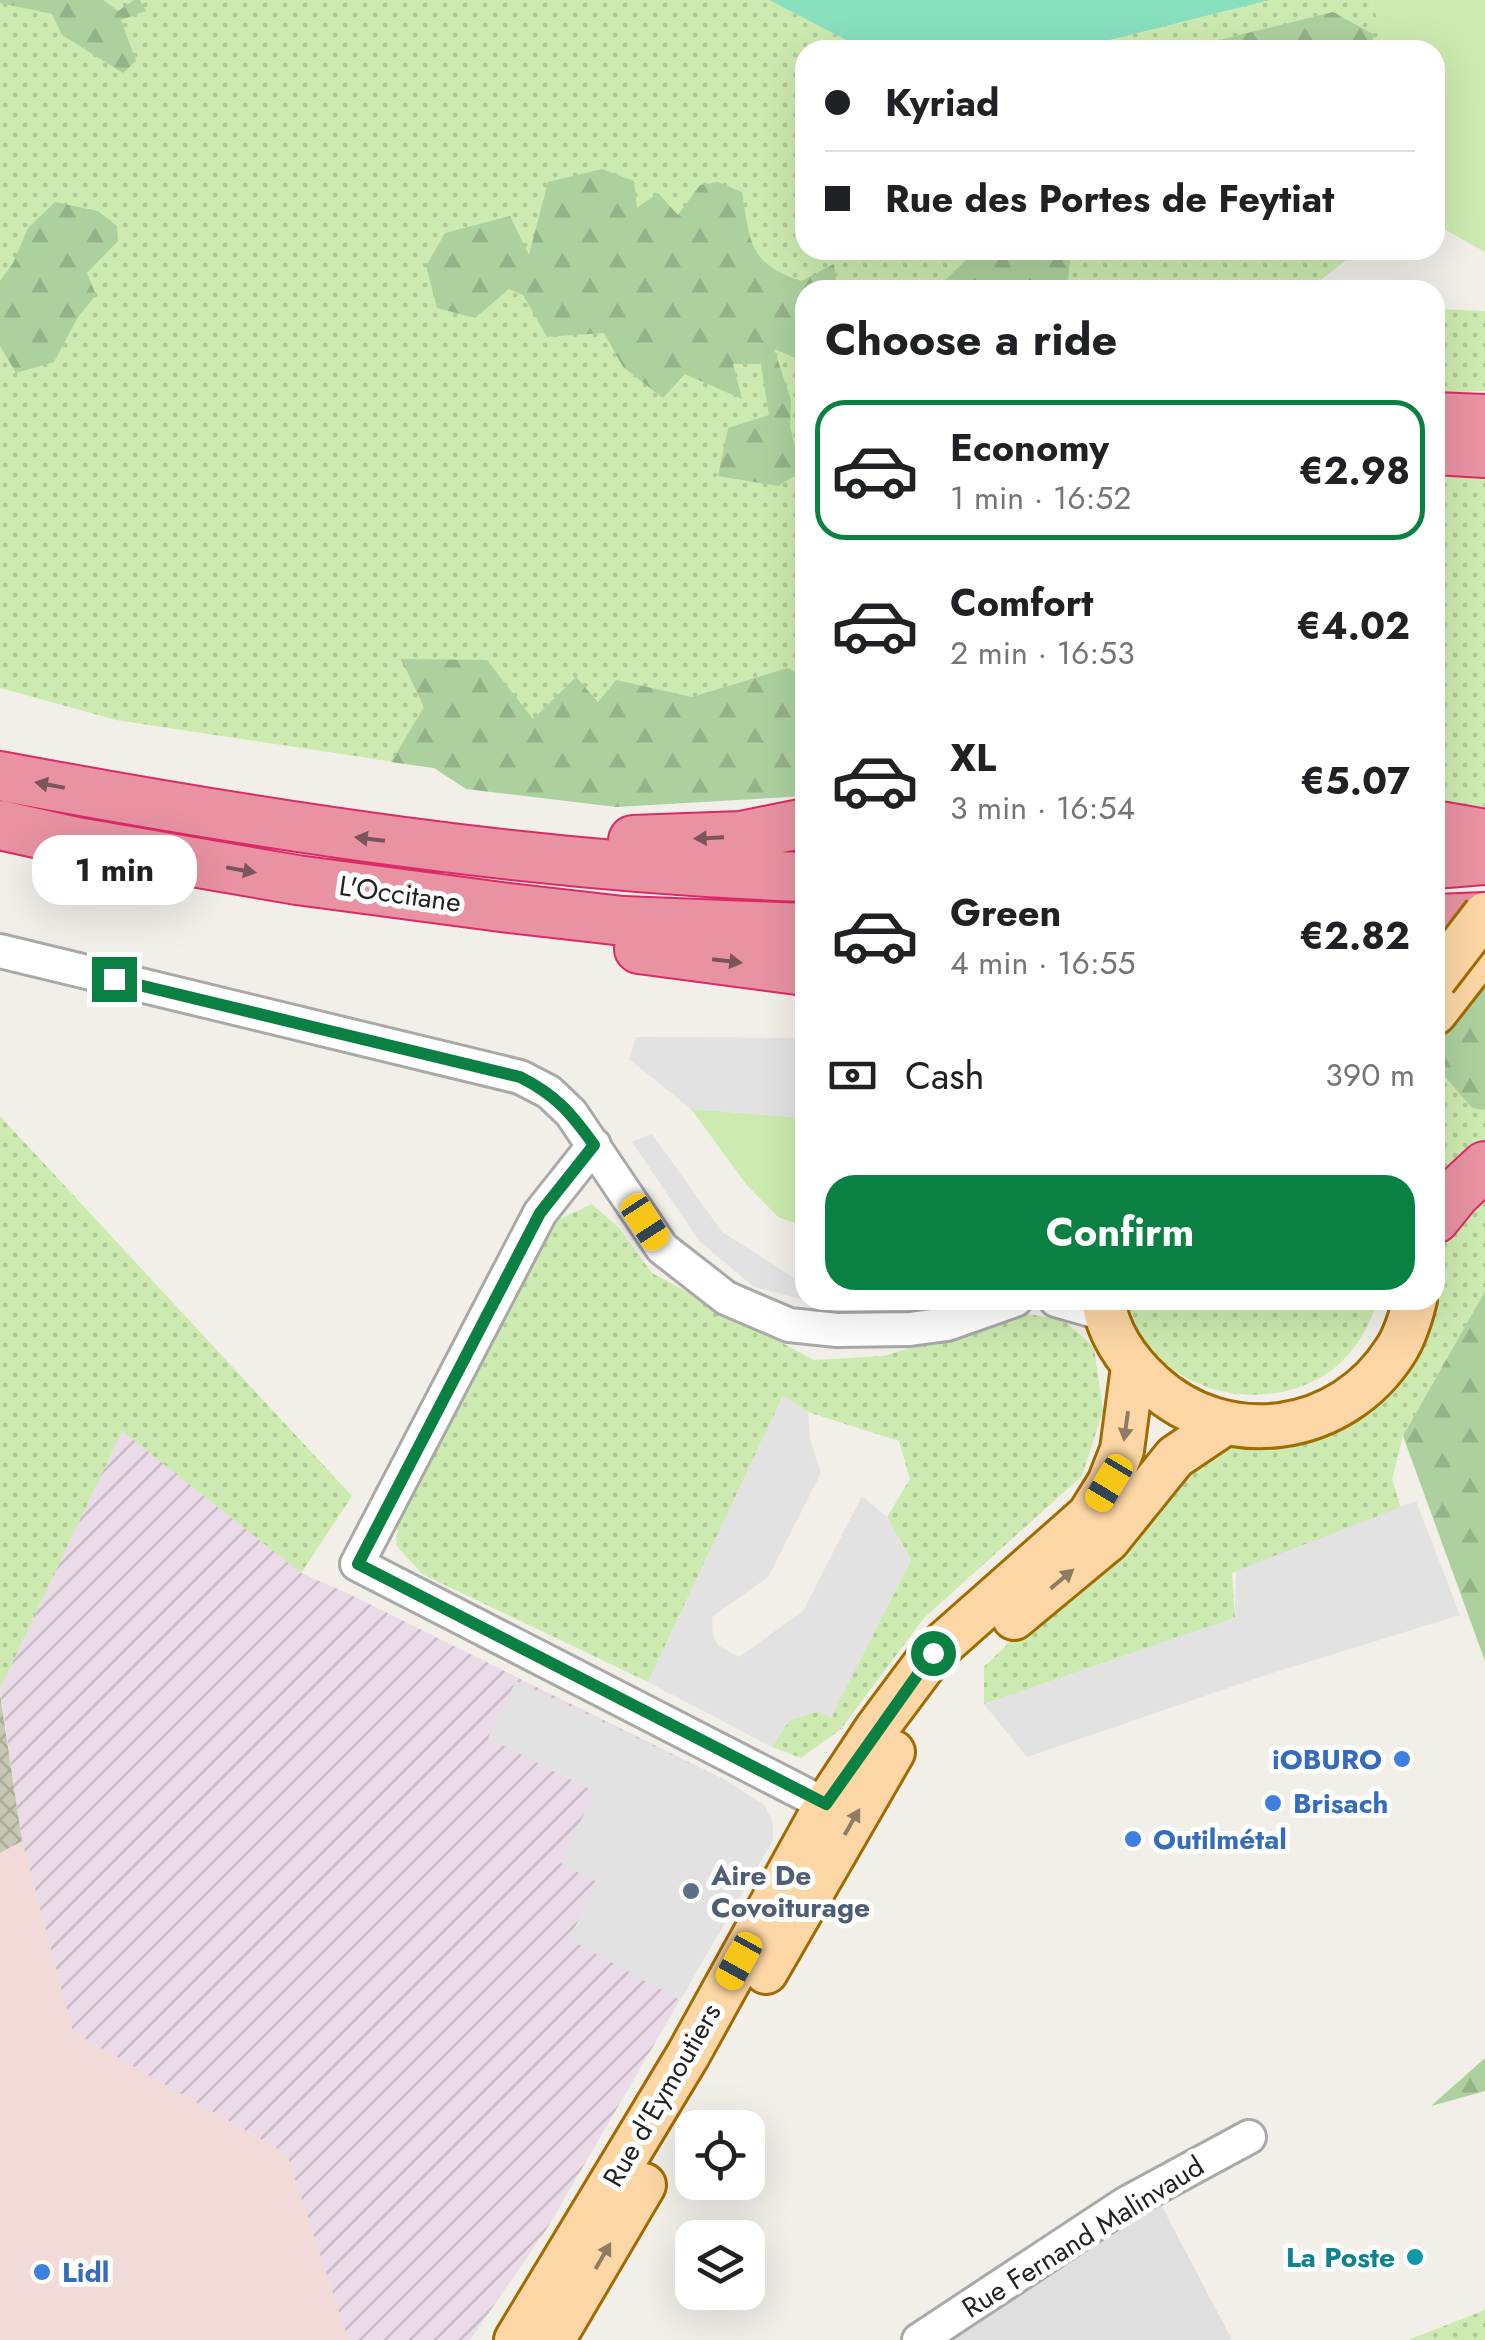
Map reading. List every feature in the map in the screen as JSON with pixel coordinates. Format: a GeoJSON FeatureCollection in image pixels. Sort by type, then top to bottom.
{"type":"FeatureCollection","features":[{"type":"Feature","properties":{"kind":"highway"},"geometry":{"type":"LineString","coordinates":[[1445,417],[1485,419]]}},
{"type":"Feature","properties":{"kind":"highway"},"geometry":{"type":"LineString","coordinates":[[1445,451],[1485,453]]}},
{"type":"Feature","properties":{"kind":"highway","name":"L'Occitane"},"geometry":{"type":"LineString","coordinates":[[0,776],[336,835],[467,852],[602,866],[795,876]]}},
{"type":"Feature","properties":{"kind":"highway","name":"L'Occitane"},"geometry":{"type":"LineString","coordinates":[[0,825],[297,880],[501,908],[622,921],[795,928]]}},
{"type":"Feature","properties":{"kind":"highway"},"geometry":{"type":"LineString","coordinates":[[467,852],[527,836],[660,841],[740,836],[795,825]]}},
{"type":"Feature","properties":{"kind":"highway"},"geometry":{"type":"LineString","coordinates":[[1445,826],[1485,834]]}},
{"type":"Feature","properties":{"kind":"highway"},"geometry":{"type":"LineString","coordinates":[[1445,863],[1485,860]]}},
{"type":"Feature","properties":{"kind":"highway"},"geometry":{"type":"LineString","coordinates":[[501,908],[538,936],[795,970]]}},
{"type":"Feature","properties":{"kind":"highway"},"geometry":{"type":"LineString","coordinates":[[1445,918],[1485,916]]}},
{"type":"Feature","properties":{"kind":"highway"},"geometry":{"type":"LineString","coordinates":[[1445,1207],[1485,1166]]}},
{"type":"Feature","properties":{"kind":"main road"},"geometry":{"type":"LineString","coordinates":[[1445,966],[1485,916]]}},
{"type":"Feature","properties":{"kind":"main road"},"geometry":{"type":"LineString","coordinates":[[1445,1000],[1485,949]]}},
{"type":"Feature","properties":{"kind":"main road"},"geometry":{"type":"LineString","coordinates":[[1105,1310],[1116,1342],[1133,1367],[1173,1404],[1224,1424],[1274,1427],[1322,1415],[1365,1388],[1397,1349],[1412,1310]]}},
{"type":"Feature","properties":{"kind":"main road","name":"Rue d'Eymoutiers"},"geometry":{"type":"LineString","coordinates":[[516,2340],[688,2056],[826,1804],[933,1653],[1089,1515],[1109,1483],[1122,1450],[1133,1367]]}},
{"type":"Feature","properties":{"kind":"main road"},"geometry":{"type":"LineString","coordinates":[[553,2340],[895,1749],[967,1658],[1108,1540],[1174,1457],[1224,1424]]}},
{"type":"Feature","properties":{"kind":"street"},"geometry":{"type":"LineString","coordinates":[[0,952],[520,1077],[549,1092],[570,1113],[662,1248],[726,1298],[789,1325],[910,1330],[947,1324],[987,1310]]}},
{"type":"Feature","properties":{"kind":"street"},"geometry":{"type":"LineString","coordinates":[[594,1145],[540,1213],[358,1564],[826,1804]]}},
{"type":"Feature","properties":{"kind":"street"},"geometry":{"type":"LineString","coordinates":[[910,1330],[946,1310]]}},
{"type":"Feature","properties":{"kind":"street","name":"Rue Fernand Malinvaud"},"geometry":{"type":"LineString","coordinates":[[919,2340],[1125,2204],[1249,2137]]}},
{"type":"Feature","properties":{"kind":"shaded area"},"geometry":{"type":"Polygon","coordinates":[[[636,1037],[795,1038],[795,1117],[691,1109],[629,1059],[636,1037]]]}},
{"type":"Feature","properties":{"kind":"shaded area"},"geometry":{"type":"Polygon","coordinates":[[[652,1134],[722,1232],[795,1277],[795,1298],[754,1287],[699,1241],[632,1142],[652,1134]]]}},
{"type":"Feature","properties":{"kind":"shaded area"},"geometry":{"type":"Polygon","coordinates":[[[783,1396],[808,1412],[810,1439],[821,1473],[768,1577],[712,1617],[713,1636],[719,1646],[739,1657],[803,1611],[862,1496],[887,1517],[911,1560],[831,1718],[818,1711],[790,1720],[772,1747],[648,1682],[783,1396]]]}},
{"type":"Feature","properties":{"kind":"shaded area"},"geometry":{"type":"Polygon","coordinates":[[[122,1430],[301,1573],[723,1779],[764,1805],[773,1823],[773,1840],[548,2227],[470,2340],[348,2340],[287,2154],[73,2032],[22,1841],[0,1689],[122,1430]]]}},
{"type":"Feature","properties":{"kind":"shaded area"},"geometry":{"type":"Polygon","coordinates":[[[1416,1501],[1460,1615],[1266,1675],[1027,1757],[984,1704],[1235,1618],[1236,1571],[1416,1501]]]}},
{"type":"Feature","properties":{"kind":"shaded area"},"geometry":{"type":"Polygon","coordinates":[[[516,1681],[723,1779],[764,1805],[773,1823],[773,1840],[680,2000],[569,1939],[597,1882],[560,1863],[595,1792],[488,1738],[516,1681]]]}},
{"type":"Feature","properties":{"kind":"shaded area"},"geometry":{"type":"Polygon","coordinates":[[[0,1694],[22,1841],[0,1853],[0,1694]]]}},
{"type":"Feature","properties":{"kind":"shaded area"},"geometry":{"type":"Polygon","coordinates":[[[22,1841],[73,2032],[287,2154],[348,2340],[0,2340],[0,1853],[22,1841]]]}},
{"type":"Feature","properties":{"kind":"shaded area"},"geometry":{"type":"Polygon","coordinates":[[[1158,2199],[1232,2340],[939,2340],[1158,2199]]]}},
{"type":"Feature","properties":{"kind":"green space"},"geometry":{"type":"Polygon","coordinates":[[[0,0],[769,0],[846,40],[795,40],[795,260],[1346,260],[1321,280],[795,280],[795,757],[434,768],[116,720],[0,688],[0,0]]]}},
{"type":"Feature","properties":{"kind":"green space"},"geometry":{"type":"Polygon","coordinates":[[[0,0],[103,0],[118,11],[140,0],[146,11],[121,20],[136,61],[123,73],[62,35],[52,14],[0,0]]]}},
{"type":"Feature","properties":{"kind":"green space"},"geometry":{"type":"Polygon","coordinates":[[[769,0],[1270,0],[1110,40],[846,40],[769,0]]]}},
{"type":"Feature","properties":{"kind":"green space"},"geometry":{"type":"Polygon","coordinates":[[[1270,0],[1370,0],[1386,40],[1110,40],[1270,0]]]}},
{"type":"Feature","properties":{"kind":"green space"},"geometry":{"type":"Polygon","coordinates":[[[1370,0],[1485,0],[1485,252],[1445,230],[1445,40],[1386,40],[1370,0]]]}},
{"type":"Feature","properties":{"kind":"green space"},"geometry":{"type":"Polygon","coordinates":[[[1333,12],[1373,34],[1373,40],[1219,40],[1333,12]]]}},
{"type":"Feature","properties":{"kind":"green space"},"geometry":{"type":"Polygon","coordinates":[[[602,169],[634,181],[637,208],[658,193],[678,215],[700,185],[718,182],[742,192],[755,249],[771,267],[799,280],[795,280],[795,358],[774,349],[791,400],[795,475],[778,486],[718,476],[728,428],[769,415],[761,364],[733,364],[742,399],[685,374],[663,398],[623,367],[604,333],[547,337],[523,295],[509,289],[475,318],[437,308],[426,266],[445,233],[510,216],[529,255],[548,182],[602,169]]]}},
{"type":"Feature","properties":{"kind":"green space"},"geometry":{"type":"Polygon","coordinates":[[[55,202],[98,211],[117,226],[118,241],[87,273],[96,295],[78,317],[54,362],[16,373],[0,346],[0,281],[13,263],[28,228],[55,202]]]}},
{"type":"Feature","properties":{"kind":"green space"},"geometry":{"type":"Polygon","coordinates":[[[966,260],[1070,260],[1068,280],[945,280],[966,260]]]}},
{"type":"Feature","properties":{"kind":"green space"},"geometry":{"type":"Polygon","coordinates":[[[834,264],[836,280],[803,280],[834,264]]]}},
{"type":"Feature","properties":{"kind":"green space"},"geometry":{"type":"Polygon","coordinates":[[[1445,309],[1485,311],[1485,391],[1445,393],[1445,309]]]}},
{"type":"Feature","properties":{"kind":"green space"},"geometry":{"type":"Polygon","coordinates":[[[1445,471],[1485,471],[1485,808],[1445,804],[1445,471]]]}},
{"type":"Feature","properties":{"kind":"green space"},"geometry":{"type":"Polygon","coordinates":[[[401,659],[487,660],[533,719],[576,677],[598,702],[616,680],[692,697],[788,668],[795,672],[795,797],[616,807],[466,789],[434,768],[391,762],[424,707],[401,659]]]}},
{"type":"Feature","properties":{"kind":"green space"},"geometry":{"type":"Polygon","coordinates":[[[1485,972],[1485,1147],[1445,1182],[1445,1025],[1485,972]]]}},
{"type":"Feature","properties":{"kind":"green space"},"geometry":{"type":"Polygon","coordinates":[[[1485,978],[1485,1110],[1472,1108],[1445,1077],[1445,1028],[1485,978]]]}},
{"type":"Feature","properties":{"kind":"green space"},"geometry":{"type":"Polygon","coordinates":[[[691,1109],[795,1117],[795,1223],[778,1217],[746,1184],[691,1109]]]}},
{"type":"Feature","properties":{"kind":"green space"},"geometry":{"type":"Polygon","coordinates":[[[0,1116],[352,1496],[301,1573],[122,1431],[0,1689],[0,1116]]]}},
{"type":"Feature","properties":{"kind":"green space"},"geometry":{"type":"Polygon","coordinates":[[[1485,1177],[1485,1291],[1403,1436],[1392,1479],[1401,1508],[1232,1573],[1235,1618],[984,1704],[984,1667],[1214,1444],[1250,1445],[1348,1422],[1410,1368],[1425,1310],[1445,1310],[1445,1227],[1485,1177]]]}},
{"type":"Feature","properties":{"kind":"green space"},"geometry":{"type":"Polygon","coordinates":[[[592,1204],[619,1228],[652,1273],[814,1360],[884,1356],[1022,1313],[1064,1320],[1094,1347],[1103,1411],[1082,1476],[924,1618],[841,1729],[801,1758],[772,1747],[789,1720],[818,1711],[830,1717],[911,1560],[887,1517],[910,1479],[899,1441],[808,1412],[783,1396],[648,1682],[422,1574],[396,1545],[399,1513],[542,1227],[592,1204]]]}},
{"type":"Feature","properties":{"kind":"green space"},"geometry":{"type":"Polygon","coordinates":[[[1485,1291],[1485,1661],[1403,1436],[1485,1291]]]}},
{"type":"Feature","properties":{"kind":"green space"},"geometry":{"type":"Polygon","coordinates":[[[1132,1310],[1375,1310],[1355,1347],[1332,1370],[1304,1385],[1274,1393],[1242,1394],[1211,1388],[1183,1376],[1158,1356],[1139,1331],[1132,1310]]]}},
{"type":"Feature","properties":{"kind":"green space"},"geometry":{"type":"Polygon","coordinates":[[[1485,2058],[1485,2091],[1431,2106],[1485,2058]]]}},
{"type":"Feature","properties":{"kind":"green space"},"geometry":{"type":"Polygon","coordinates":[[[1485,2310],[1485,2340],[1408,2340],[1485,2310]]]}},
{"type":"Feature","properties":{"kind":"place","name":"iOBURO"},"geometry":{"type":"Point","coordinates":[1402,1759]}},
{"type":"Feature","properties":{"kind":"place","name":"Brisach"},"geometry":{"type":"Point","coordinates":[1273,1803]}},
{"type":"Feature","properties":{"kind":"place","name":"Outilmétal"},"geometry":{"type":"Point","coordinates":[1133,1839]}},
{"type":"Feature","properties":{"kind":"place","name":"Aire De Covoiturage"},"geometry":{"type":"Point","coordinates":[691,1891]}},
{"type":"Feature","properties":{"kind":"place","name":"La Poste"},"geometry":{"type":"Point","coordinates":[1415,2257]}},
{"type":"Feature","properties":{"kind":"place","name":"Lidl"},"geometry":{"type":"Point","coordinates":[42,2272]}},
{"type":"Feature","properties":{"kind":"route"},"geometry":{"type":"LineString","coordinates":[[114,979],[520,1077],[549,1092],[594,1145],[540,1213],[358,1564],[826,1804],[933,1653]]}}]}
